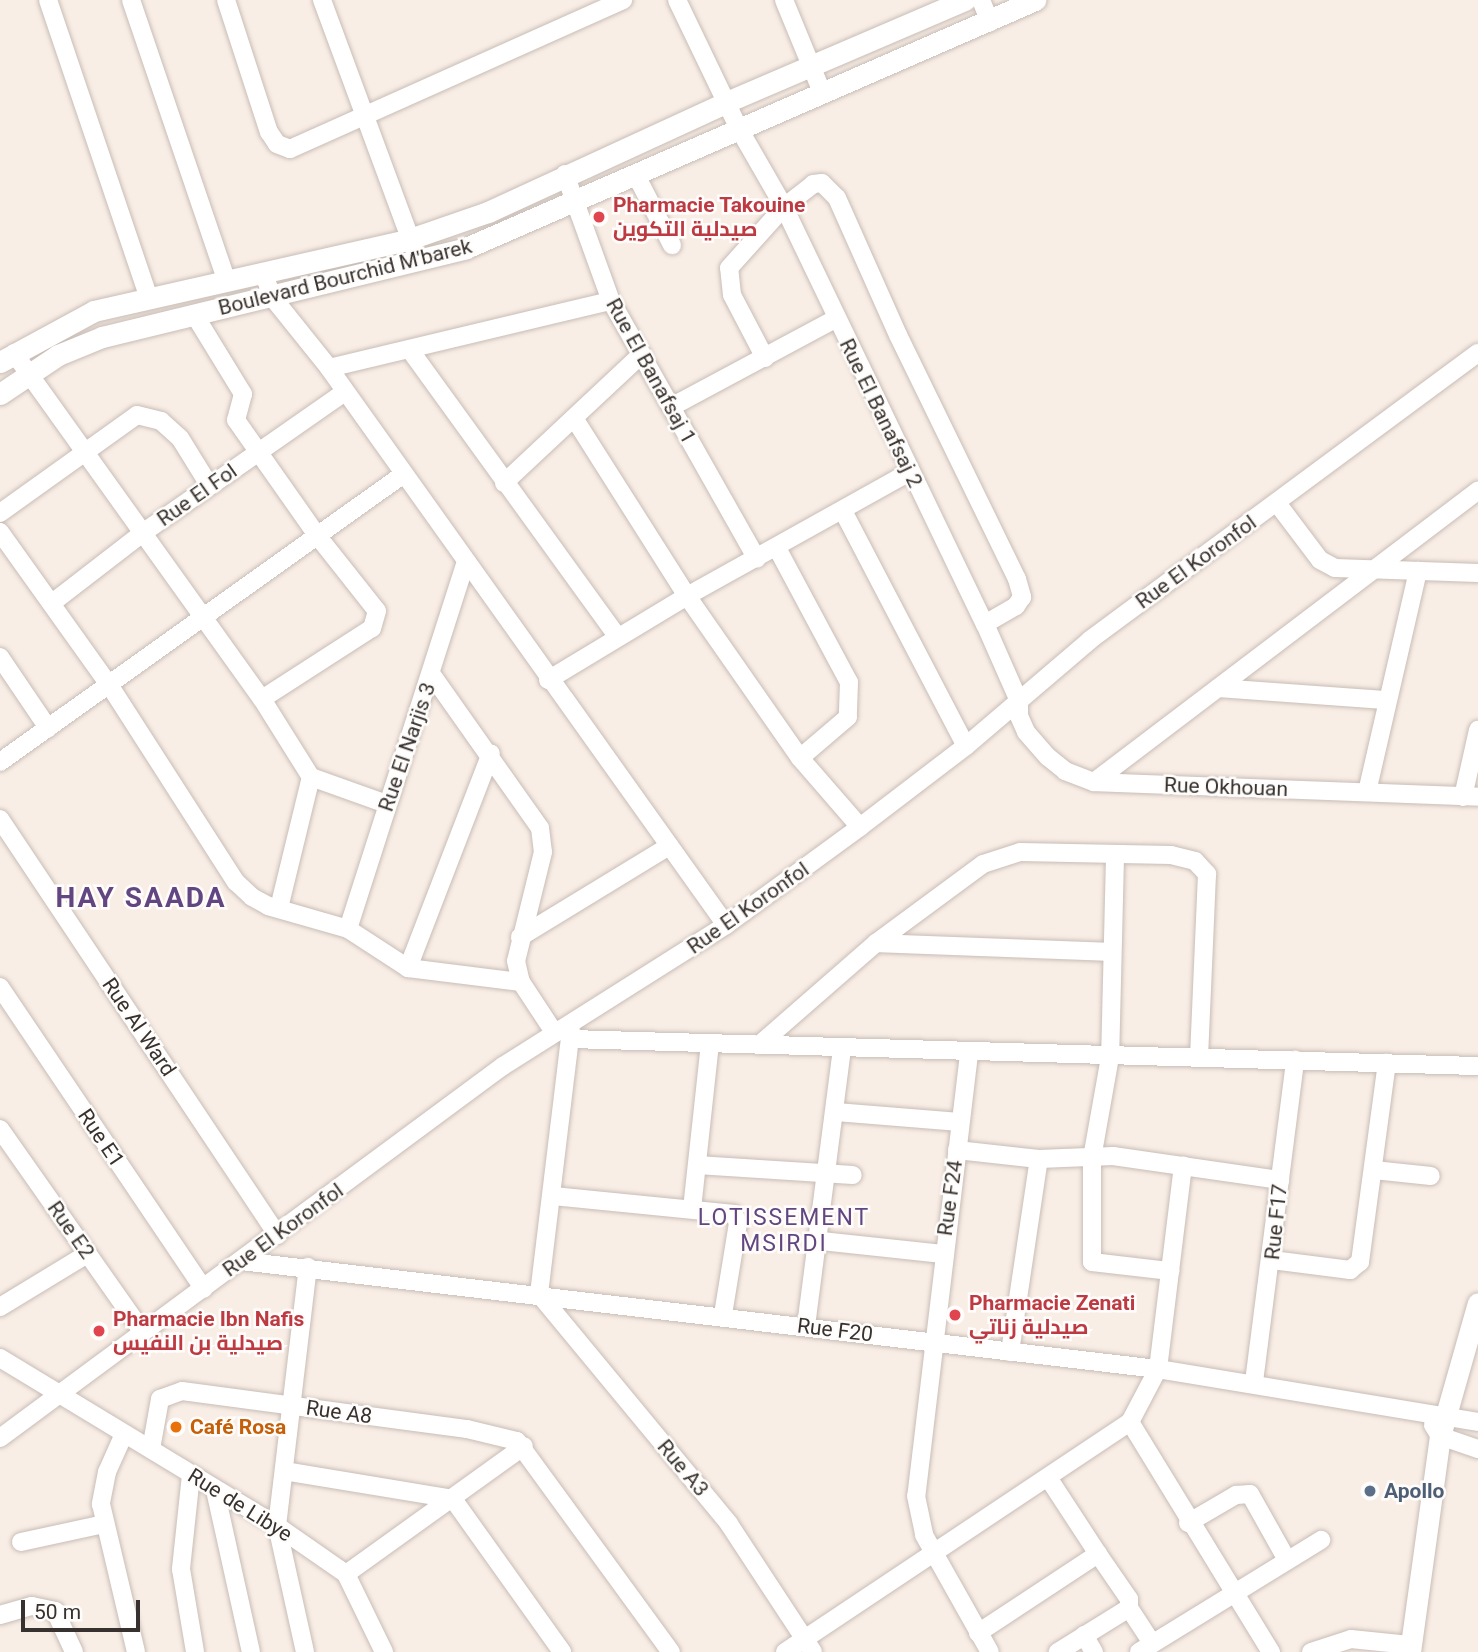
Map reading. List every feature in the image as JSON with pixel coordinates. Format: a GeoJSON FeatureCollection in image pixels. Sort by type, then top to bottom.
{"type":"FeatureCollection","features":[{"type":"Feature","properties":{"kind":"main road","name":"Boulevard Bourchid M'barek"},"geometry":{"type":"LineString","coordinates":[[7,357],[81,316],[148,296],[410,239],[488,212],[729,100],[965,0]]}},
{"type":"Feature","properties":{"kind":"main road","name":"Boulevard Bourchid M'barek"},"geometry":{"type":"LineString","coordinates":[[0,394],[58,355],[95,340],[466,248],[636,175],[738,127],[990,22],[1035,0]]}},
{"type":"Feature","properties":{"kind":"main road"},"geometry":{"type":"LineString","coordinates":[[1410,1648],[1436,1421],[1478,1303]]}},
{"type":"Feature","properties":{"kind":"street"},"geometry":{"type":"LineString","coordinates":[[48,0],[148,296]]}},
{"type":"Feature","properties":{"kind":"street"},"geometry":{"type":"LineString","coordinates":[[131,0],[226,279]]}},
{"type":"Feature","properties":{"kind":"street"},"geometry":{"type":"LineString","coordinates":[[226,0],[269,132],[277,144],[296,148],[362,113],[623,0]]}},
{"type":"Feature","properties":{"kind":"street"},"geometry":{"type":"LineString","coordinates":[[322,0],[418,262]]}},
{"type":"Feature","properties":{"kind":"street","name":"Rue El Banafsaj 2"},"geometry":{"type":"LineString","coordinates":[[677,0],[729,100],[738,127],[784,207],[835,319],[985,624],[1019,701]]}},
{"type":"Feature","properties":{"kind":"street"},"geometry":{"type":"LineString","coordinates":[[784,0],[813,64],[822,92]]}},
{"type":"Feature","properties":{"kind":"street"},"geometry":{"type":"LineString","coordinates":[[981,0],[990,22]]}},
{"type":"Feature","properties":{"kind":"street","name":"Rue El Banafsaj 1"},"geometry":{"type":"LineString","coordinates":[[565,174],[611,301],[757,559]]}},
{"type":"Feature","properties":{"kind":"street"},"geometry":{"type":"LineString","coordinates":[[636,175],[672,245]]}},
{"type":"Feature","properties":{"kind":"street"},"geometry":{"type":"LineString","coordinates":[[765,358],[732,295],[729,268],[784,207],[817,183],[827,185],[837,198],[898,335],[1017,579],[1022,597],[1016,606],[985,624]]}},
{"type":"Feature","properties":{"kind":"street"},"geometry":{"type":"LineString","coordinates":[[262,273],[273,298],[329,368],[465,564],[726,925]]}},
{"type":"Feature","properties":{"kind":"street"},"geometry":{"type":"LineString","coordinates":[[329,368],[611,301]]}},
{"type":"Feature","properties":{"kind":"street"},"geometry":{"type":"LineString","coordinates":[[194,314],[240,388],[243,402],[236,420],[316,534],[370,596],[377,611],[376,622],[365,634],[262,699]]}},
{"type":"Feature","properties":{"kind":"street"},"geometry":{"type":"LineString","coordinates":[[671,407],[835,319]]}},
{"type":"Feature","properties":{"kind":"street"},"geometry":{"type":"LineString","coordinates":[[410,350],[618,637]]}},
{"type":"Feature","properties":{"kind":"street","name":"Rue El Koronfol"},"geometry":{"type":"LineString","coordinates":[[0,1438],[142,1331],[277,1235],[566,1032],[726,925],[860,827],[965,746],[1090,639],[1478,353]]}},
{"type":"Feature","properties":{"kind":"street"},"geometry":{"type":"LineString","coordinates":[[504,483],[642,354]]}},
{"type":"Feature","properties":{"kind":"street"},"geometry":{"type":"LineString","coordinates":[[7,357],[29,374],[85,450],[262,699],[311,777],[387,804]]}},
{"type":"Feature","properties":{"kind":"street","name":"Rue El Fol"},"geometry":{"type":"LineString","coordinates":[[52,603],[209,485],[345,392]]}},
{"type":"Feature","properties":{"kind":"street"},"geometry":{"type":"LineString","coordinates":[[0,513],[128,420],[149,415],[180,438],[209,485]]}},
{"type":"Feature","properties":{"kind":"street"},"geometry":{"type":"LineString","coordinates":[[574,418],[687,596],[800,758],[860,827]]}},
{"type":"Feature","properties":{"kind":"street"},"geometry":{"type":"LineString","coordinates":[[548,680],[687,596],[778,548],[910,472]]}},
{"type":"Feature","properties":{"kind":"street"},"geometry":{"type":"LineString","coordinates":[[0,762],[205,618],[316,534],[403,475]]}},
{"type":"Feature","properties":{"kind":"street"},"geometry":{"type":"LineString","coordinates":[[1094,782],[1478,491]]}},
{"type":"Feature","properties":{"kind":"street"},"geometry":{"type":"LineString","coordinates":[[1277,503],[1320,560],[1342,570],[1376,568],[1478,573]]}},
{"type":"Feature","properties":{"kind":"street"},"geometry":{"type":"LineString","coordinates":[[843,511],[965,746]]}},
{"type":"Feature","properties":{"kind":"street"},"geometry":{"type":"LineString","coordinates":[[0,532],[110,686],[236,882],[268,906],[348,929],[408,968],[522,982]]}},
{"type":"Feature","properties":{"kind":"street"},"geometry":{"type":"LineString","coordinates":[[778,548],[849,682],[848,717],[800,758]]}},
{"type":"Feature","properties":{"kind":"street","name":"Rue El Narjis 3"},"geometry":{"type":"LineString","coordinates":[[348,929],[387,804],[432,675],[465,564]]}},
{"type":"Feature","properties":{"kind":"street"},"geometry":{"type":"LineString","coordinates":[[1367,792],[1385,700],[1418,571]]}},
{"type":"Feature","properties":{"kind":"street"},"geometry":{"type":"LineString","coordinates":[[0,657],[48,728]]}},
{"type":"Feature","properties":{"kind":"street"},"geometry":{"type":"LineString","coordinates":[[432,675],[491,753],[544,841],[516,961],[522,982],[566,1032],[710,1043],[969,1054],[1110,1057],[1199,1055],[1387,1063],[1477,1062]]}},
{"type":"Feature","properties":{"kind":"street"},"geometry":{"type":"LineString","coordinates":[[1218,688],[1385,700]]}},
{"type":"Feature","properties":{"kind":"street","name":"Rue Okhouan"},"geometry":{"type":"LineString","coordinates":[[1019,701],[1019,716],[1026,732],[1048,757],[1066,771],[1094,782],[1470,797]]}},
{"type":"Feature","properties":{"kind":"street"},"geometry":{"type":"LineString","coordinates":[[1470,797],[1478,730]]}},
{"type":"Feature","properties":{"kind":"street"},"geometry":{"type":"LineString","coordinates":[[408,968],[491,753]]}},
{"type":"Feature","properties":{"kind":"street"},"geometry":{"type":"LineString","coordinates":[[279,908],[311,777]]}},
{"type":"Feature","properties":{"kind":"street","name":"Rue Al Ward"},"geometry":{"type":"LineString","coordinates":[[0,820],[277,1235]]}},
{"type":"Feature","properties":{"kind":"street"},"geometry":{"type":"LineString","coordinates":[[520,937],[669,846]]}},
{"type":"Feature","properties":{"kind":"street"},"geometry":{"type":"LineString","coordinates":[[759,1045],[876,943],[963,877],[1001,857],[1020,852],[1115,857],[1188,857],[1207,874],[1199,1055]]}},
{"type":"Feature","properties":{"kind":"street"},"geometry":{"type":"LineString","coordinates":[[1115,857],[1110,1057],[1092,1158],[1092,1262],[1170,1271]]}},
{"type":"Feature","properties":{"kind":"street"},"geometry":{"type":"LineString","coordinates":[[876,943],[1111,952]]}},
{"type":"Feature","properties":{"kind":"street","name":"Rue E1"},"geometry":{"type":"LineString","coordinates":[[0,987],[204,1289]]}},
{"type":"Feature","properties":{"kind":"street"},"geometry":{"type":"LineString","coordinates":[[538,1294],[553,1196],[566,1032]]}},
{"type":"Feature","properties":{"kind":"street"},"geometry":{"type":"LineString","coordinates":[[692,1209],[710,1043]]}},
{"type":"Feature","properties":{"kind":"street"},"geometry":{"type":"LineString","coordinates":[[806,1326],[821,1241],[842,1048]]}},
{"type":"Feature","properties":{"kind":"street","name":"Rue F24"},"geometry":{"type":"LineString","coordinates":[[969,1054],[916,1496],[918,1518],[933,1552],[990,1652]]}},
{"type":"Feature","properties":{"kind":"street","name":"Rue F17"},"geometry":{"type":"LineString","coordinates":[[1254,1382],[1272,1260],[1295,1060]]}},
{"type":"Feature","properties":{"kind":"street"},"geometry":{"type":"LineString","coordinates":[[1272,1260],[1356,1268],[1365,1246],[1387,1063]]}},
{"type":"Feature","properties":{"kind":"street"},"geometry":{"type":"LineString","coordinates":[[836,1112],[960,1122]]}},
{"type":"Feature","properties":{"kind":"street","name":"Rue E2"},"geometry":{"type":"LineString","coordinates":[[0,1129],[142,1331]]}},
{"type":"Feature","properties":{"kind":"street"},"geometry":{"type":"LineString","coordinates":[[957,1150],[1039,1159],[1113,1156],[1280,1180]]}},
{"type":"Feature","properties":{"kind":"street"},"geometry":{"type":"LineString","coordinates":[[1010,1352],[1039,1159]]}},
{"type":"Feature","properties":{"kind":"street"},"geometry":{"type":"LineString","coordinates":[[697,1165],[828,1176],[853,1175]]}},
{"type":"Feature","properties":{"kind":"street"},"geometry":{"type":"LineString","coordinates":[[785,1652],[809,1645],[933,1552],[1049,1479],[1130,1422],[1158,1369],[1183,1166]]}},
{"type":"Feature","properties":{"kind":"street"},"geometry":{"type":"LineString","coordinates":[[1374,1170],[1431,1177]]}},
{"type":"Feature","properties":{"kind":"street"},"geometry":{"type":"LineString","coordinates":[[553,1196],[692,1209],[737,1219],[723,1315]]}},
{"type":"Feature","properties":{"kind":"street"},"geometry":{"type":"LineString","coordinates":[[821,1241],[943,1254]]}},
{"type":"Feature","properties":{"kind":"street"},"geometry":{"type":"LineString","coordinates":[[0,1307],[87,1254]]}},
{"type":"Feature","properties":{"kind":"street","name":"Rue F20"},"geometry":{"type":"LineString","coordinates":[[242,1261],[723,1315],[1158,1369],[1254,1382],[1436,1421]]}},
{"type":"Feature","properties":{"kind":"street"},"geometry":{"type":"LineString","coordinates":[[305,1652],[277,1526],[308,1267]]}},
{"type":"Feature","properties":{"kind":"street","name":"Rue A3"},"geometry":{"type":"LineString","coordinates":[[538,1294],[729,1524],[809,1645]]}},
{"type":"Feature","properties":{"kind":"street","name":"Rue de Libye"},"geometry":{"type":"LineString","coordinates":[[0,1359],[277,1526],[346,1574],[384,1652]]}},
{"type":"Feature","properties":{"kind":"street","name":"Rue A8"},"geometry":{"type":"LineString","coordinates":[[151,1449],[157,1405],[163,1396],[182,1391],[467,1429],[510,1438],[524,1446]]}},
{"type":"Feature","properties":{"kind":"street"},"geometry":{"type":"LineString","coordinates":[[1436,1421],[1478,1422]]}},
{"type":"Feature","properties":{"kind":"street"},"geometry":{"type":"LineString","coordinates":[[1436,1421],[1478,1449]]}},
{"type":"Feature","properties":{"kind":"street"},"geometry":{"type":"LineString","coordinates":[[1130,1422],[1188,1523],[1270,1652]]}},
{"type":"Feature","properties":{"kind":"street"},"geometry":{"type":"LineString","coordinates":[[124,1434],[103,1490],[104,1524],[136,1652]]}},
{"type":"Feature","properties":{"kind":"street"},"geometry":{"type":"LineString","coordinates":[[346,1574],[524,1446],[671,1652]]}},
{"type":"Feature","properties":{"kind":"street"},"geometry":{"type":"LineString","coordinates":[[284,1471],[453,1499],[562,1652]]}},
{"type":"Feature","properties":{"kind":"street"},"geometry":{"type":"LineString","coordinates":[[191,1475],[181,1569],[195,1652]]}},
{"type":"Feature","properties":{"kind":"street"},"geometry":{"type":"LineString","coordinates":[[1049,1479],[1129,1599],[1129,1608],[1145,1648],[1321,1540]]}},
{"type":"Feature","properties":{"kind":"street"},"geometry":{"type":"LineString","coordinates":[[215,1490],[251,1652]]}},
{"type":"Feature","properties":{"kind":"street"},"geometry":{"type":"LineString","coordinates":[[1188,1523],[1236,1495],[1250,1494],[1287,1560]]}},
{"type":"Feature","properties":{"kind":"street"},"geometry":{"type":"LineString","coordinates":[[21,1542],[104,1524]]}},
{"type":"Feature","properties":{"kind":"street"},"geometry":{"type":"LineString","coordinates":[[978,1633],[1042,1588],[1098,1554]]}},
{"type":"Feature","properties":{"kind":"street"},"geometry":{"type":"LineString","coordinates":[[0,1615],[32,1606],[55,1611],[74,1652]]}},
{"type":"Feature","properties":{"kind":"street"},"geometry":{"type":"LineString","coordinates":[[1058,1652],[1129,1608]]}},
{"type":"Feature","properties":{"kind":"street"},"geometry":{"type":"LineString","coordinates":[[1084,1635],[1094,1652]]}},
{"type":"Feature","properties":{"kind":"street"},"geometry":{"type":"LineString","coordinates":[[1315,1651],[1351,1639],[1410,1648]]}},
{"type":"Feature","properties":{"kind":"place","name":"Pharmacie Takouine صيدلية التكوين"},"geometry":{"type":"Point","coordinates":[599,217]}},
{"type":"Feature","properties":{"kind":"place","name":"Pharmacie Zenati صيدلية زناتي"},"geometry":{"type":"Point","coordinates":[955,1315]}},
{"type":"Feature","properties":{"kind":"place","name":"Pharmacie Ibn Nafis صيدلية بن النفيس"},"geometry":{"type":"Point","coordinates":[99,1331]}},
{"type":"Feature","properties":{"kind":"place","name":"Café Rosa"},"geometry":{"type":"Point","coordinates":[176,1427]}},
{"type":"Feature","properties":{"kind":"place","name":"Apollo"},"geometry":{"type":"Point","coordinates":[1370,1491]}},
{"type":"Feature","properties":{"kind":"district","name":"HAY SAADA"},"geometry":{"type":"Point","coordinates":[141,898]}},
{"type":"Feature","properties":{"kind":"district","name":"LOTISSEMENT MSIRDI"},"geometry":{"type":"Point","coordinates":[784,1231]}}]}
